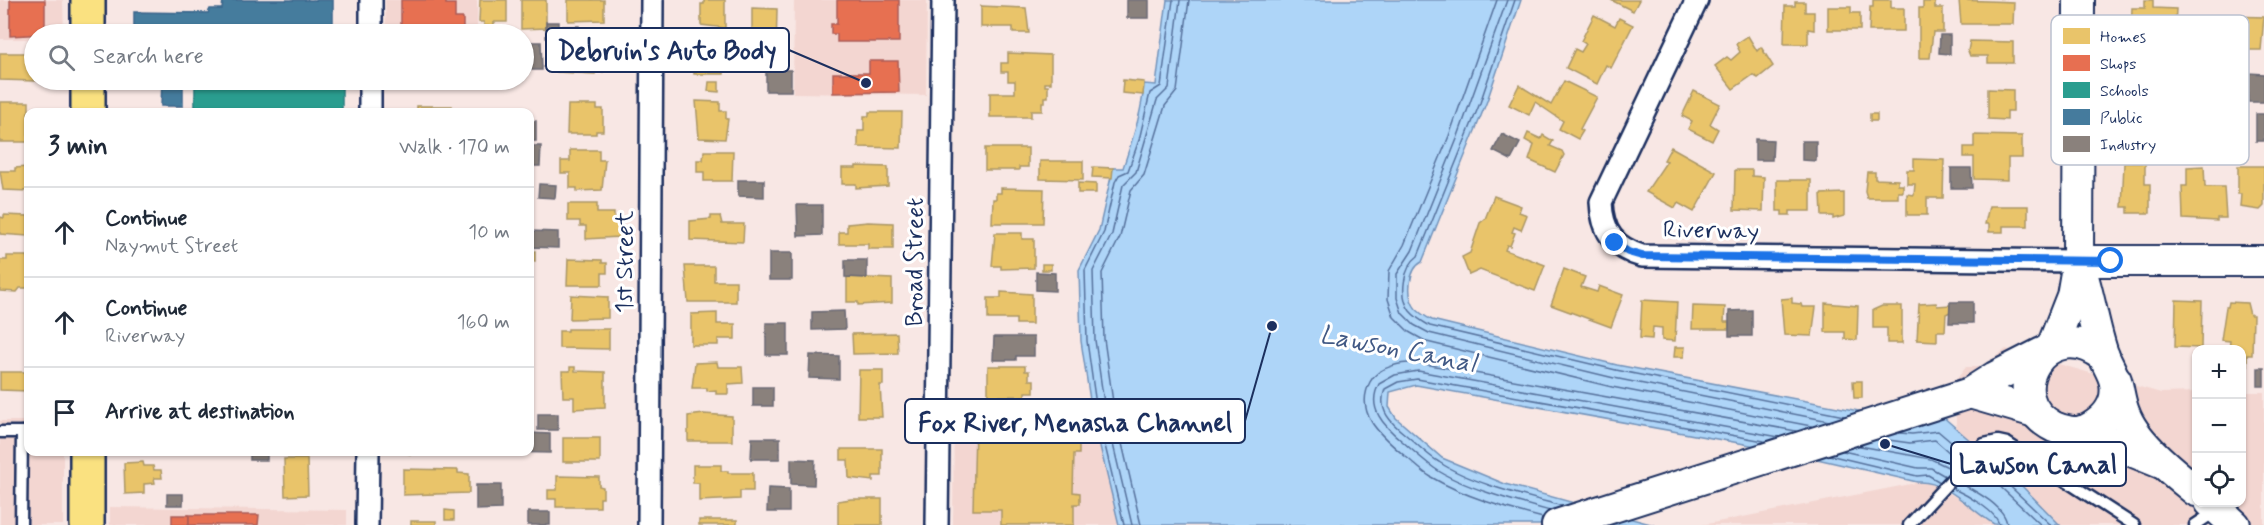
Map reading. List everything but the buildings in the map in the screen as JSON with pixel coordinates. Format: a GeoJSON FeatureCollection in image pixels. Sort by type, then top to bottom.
{"type":"FeatureCollection","features":[{"type":"Feature","properties":{"kind":"main road"},"geometry":{"type":"LineString","coordinates":[[88,0],[88,24]]}},
{"type":"Feature","properties":{"kind":"main road"},"geometry":{"type":"LineString","coordinates":[[2079,0],[2079,15]]}},
{"type":"Feature","properties":{"kind":"main road"},"geometry":{"type":"LineString","coordinates":[[88,90],[88,108]]}},
{"type":"Feature","properties":{"kind":"main road"},"geometry":{"type":"LineString","coordinates":[[2078,165],[2078,261],[2070,303],[2047,350],[2029,375],[2028,387],[2036,412],[2045,422],[2058,429],[2082,431],[2164,464]]}},
{"type":"Feature","properties":{"kind":"main road"},"geometry":{"type":"LineString","coordinates":[[2078,261],[2264,261]]}},
{"type":"Feature","properties":{"kind":"main road"},"geometry":{"type":"LineString","coordinates":[[2078,261],[2128,422],[2164,464],[2211,511]]}},
{"type":"Feature","properties":{"kind":"main road"},"geometry":{"type":"LineString","coordinates":[[1557,525],[1971,393],[1995,377],[2065,343],[2079,343],[2093,347],[2110,366],[2114,402],[2098,423],[2082,431]]}},
{"type":"Feature","properties":{"kind":"main road"},"geometry":{"type":"LineString","coordinates":[[1971,393],[2036,412]]}},
{"type":"Feature","properties":{"kind":"main road"},"geometry":{"type":"LineString","coordinates":[[86,519],[87,456]]}},
{"type":"Feature","properties":{"kind":"street"},"geometry":{"type":"LineString","coordinates":[[370,24],[371,0]]}},
{"type":"Feature","properties":{"kind":"street","name":"1st Street"},"geometry":{"type":"LineString","coordinates":[[649,525],[652,0]]}},
{"type":"Feature","properties":{"kind":"street","name":"Broad Street"},"geometry":{"type":"LineString","coordinates":[[938,525],[943,0]]}},
{"type":"Feature","properties":{"kind":"street","name":"Riverway"},"geometry":{"type":"LineString","coordinates":[[1697,0],[1601,202],[1606,231],[1615,243],[1628,252],[1642,256],[2078,261]]}},
{"type":"Feature","properties":{"kind":"street"},"geometry":{"type":"LineString","coordinates":[[370,90],[370,108]]}},
{"type":"Feature","properties":{"kind":"street"},"geometry":{"type":"LineString","coordinates":[[367,525],[368,456]]}},
{"type":"Feature","properties":{"kind":"lane"},"geometry":{"type":"LineString","coordinates":[[0,432],[24,432]]}},
{"type":"Feature","properties":{"kind":"lane"},"geometry":{"type":"LineString","coordinates":[[1909,525],[1984,444],[1998,441],[2007,443],[2134,525]]}},
{"type":"Feature","properties":{"kind":"lane"},"geometry":{"type":"LineString","coordinates":[[21,525],[24,455]]}},
{"type":"Feature","properties":{"kind":"shaded area"},"geometry":{"type":"Polygon","coordinates":[[[0,0],[63,0],[64,24],[24,24],[24,39],[0,39],[0,0]]]}},
{"type":"Feature","properties":{"kind":"shaded area"},"geometry":{"type":"Polygon","coordinates":[[[385,0],[477,0],[477,24],[386,24],[385,0]]]}},
{"type":"Feature","properties":{"kind":"shaded area"},"geometry":{"type":"Polygon","coordinates":[[[794,0],[927,0],[926,95],[793,93],[794,0]]]}},
{"type":"Feature","properties":{"kind":"shaded area"},"geometry":{"type":"Polygon","coordinates":[[[2006,349],[2161,393],[2192,392],[2192,507],[2246,507],[2246,392],[2264,392],[2264,525],[2060,525],[2020,484],[1956,429],[1956,380],[1966,367],[1982,367],[2006,349]]]}},
{"type":"Feature","properties":{"kind":"shaded area"},"geometry":{"type":"Polygon","coordinates":[[[954,408],[1092,413],[1119,525],[953,525],[954,408]]]}},
{"type":"Feature","properties":{"kind":"shaded area"},"geometry":{"type":"Polygon","coordinates":[[[0,421],[24,421],[24,456],[63,456],[63,525],[0,525],[0,421]]]}},
{"type":"Feature","properties":{"kind":"shaded area"},"geometry":{"type":"Polygon","coordinates":[[[1926,481],[1967,503],[1996,525],[1702,525],[1926,481]]]}},
{"type":"Feature","properties":{"kind":"shaded area"},"geometry":{"type":"Polygon","coordinates":[[[110,507],[347,510],[347,525],[110,525],[110,507]]]}},
{"type":"Feature","properties":{"kind":"water"},"geometry":{"type":"Polygon","coordinates":[[[1167,0],[1521,0],[1487,101],[1422,262],[1411,277],[1411,298],[1416,309],[1432,320],[1617,365],[1911,421],[1942,416],[2020,484],[2060,525],[1994,524],[1958,497],[1938,486],[1778,450],[1416,385],[1390,392],[1389,407],[1396,418],[1442,458],[1505,484],[1654,525],[1119,525],[1092,413],[1081,341],[1079,270],[1099,230],[1113,168],[1123,168],[1139,116],[1144,84],[1156,85],[1167,0]]]}},
{"type":"Feature","properties":{"kind":"place","name":"Debruin's Auto Body"},"geometry":{"type":"Point","coordinates":[866,83]}},
{"type":"Feature","properties":{"kind":"place","name":"Fox River, Menasha Channel"},"geometry":{"type":"Point","coordinates":[1272,326]}},
{"type":"Feature","properties":{"kind":"place","name":"Lawson Canal"},"geometry":{"type":"Point","coordinates":[1885,444]}},
{"type":"Feature","properties":{"kind":"route"},"geometry":{"type":"LineString","coordinates":[[1615,243],[1628,252],[1642,256],[2111,261]]}}]}
